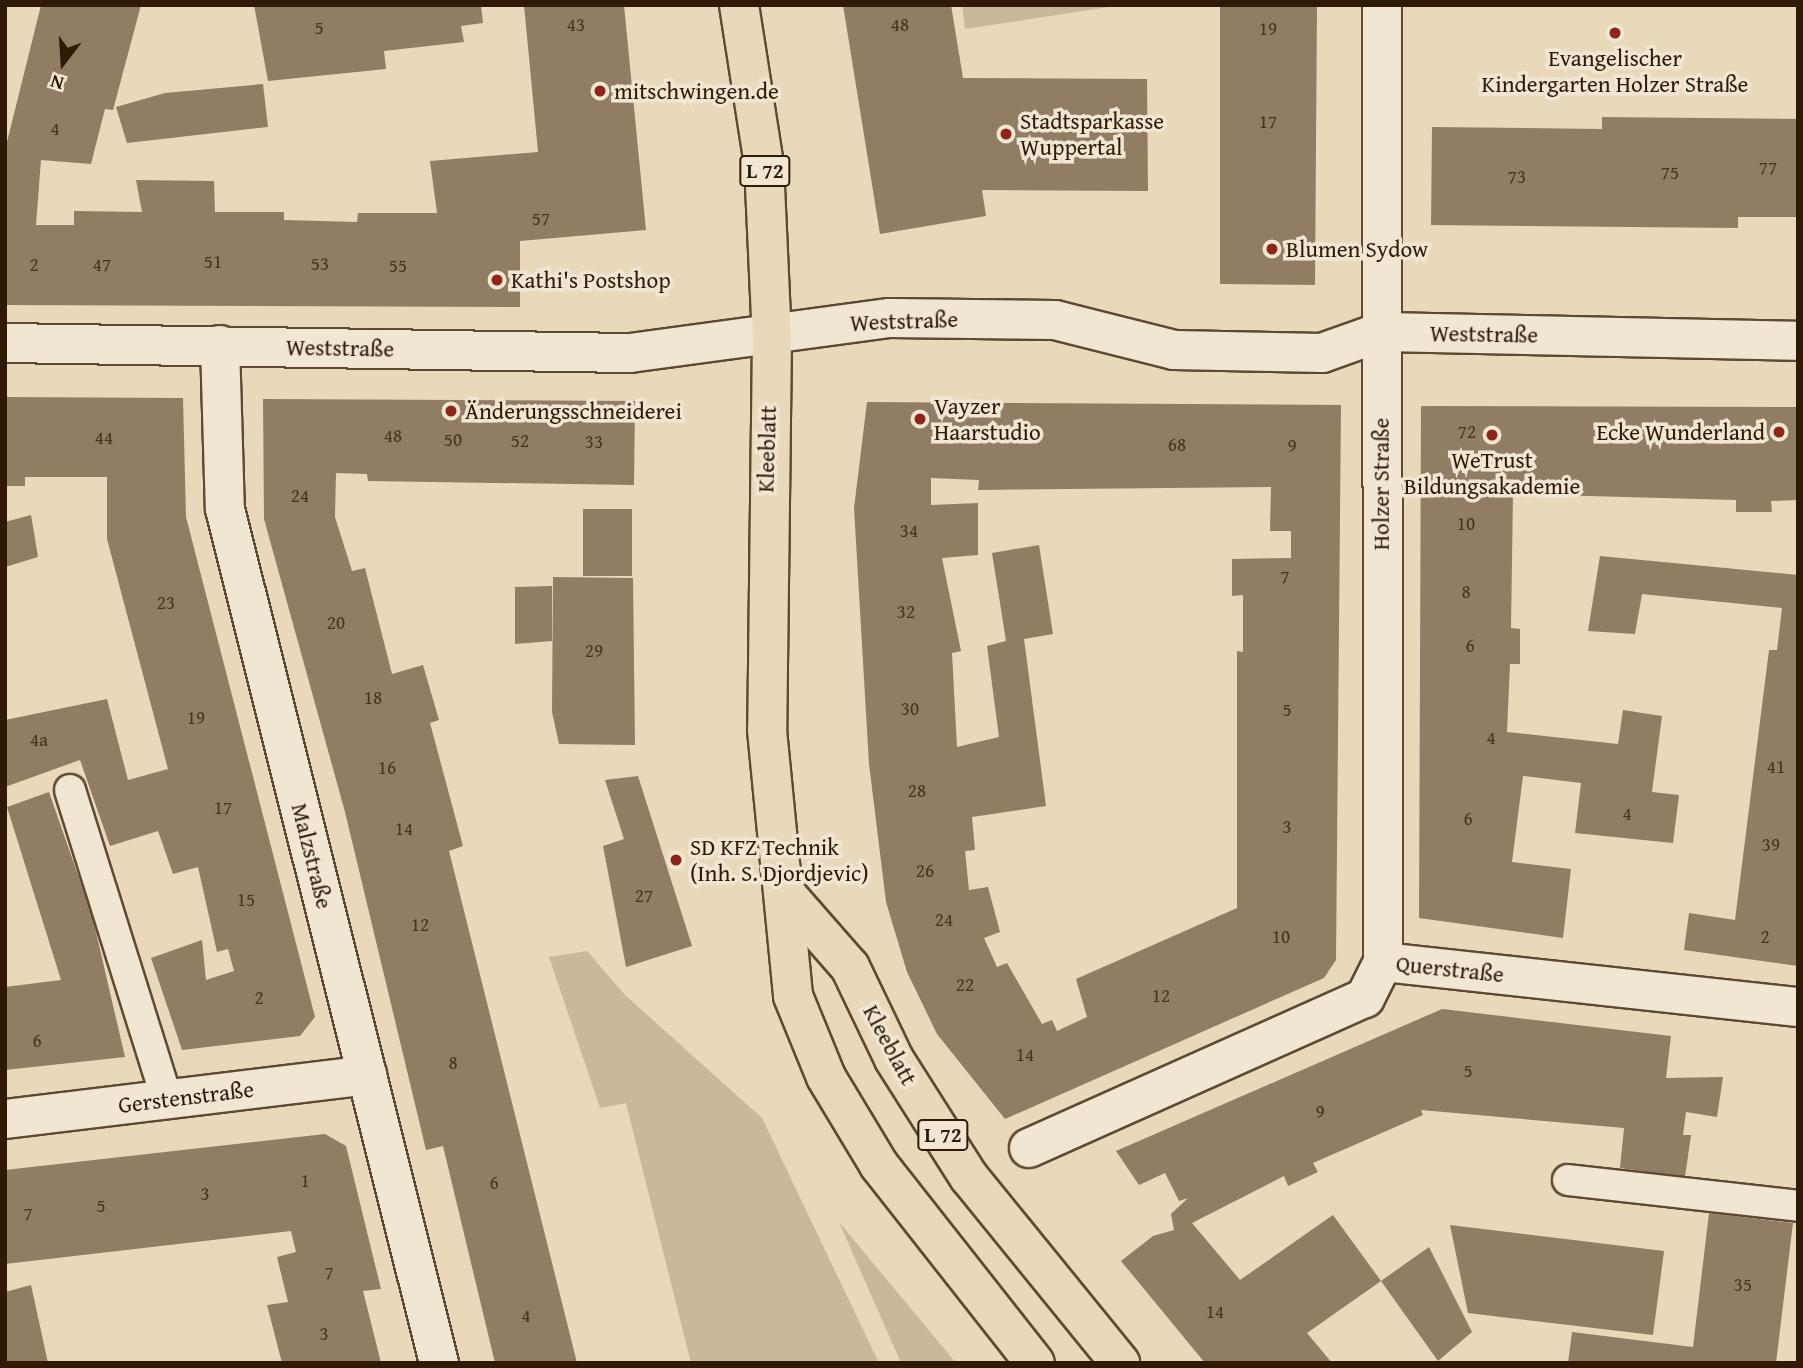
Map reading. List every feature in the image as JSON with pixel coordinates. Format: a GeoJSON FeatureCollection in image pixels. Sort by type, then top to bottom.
{"type":"FeatureCollection","features":[{"type":"Feature","properties":{"kind":"main road","name":"Kleeblatt"},"geometry":{"type":"LineString","coordinates":[[739,5],[764,164],[772,338],[767,730],[786,894],[793,996],[826,1077],[878,1165],[1035,1363]]}},
{"type":"Feature","properties":{"kind":"main road","name":"Kleeblatt"},"geometry":{"type":"LineString","coordinates":[[786,894],[850,967],[894,1059],[969,1177],[1120,1363]]}},
{"type":"Feature","properties":{"kind":"street","name":"Holzer Straße"},"geometry":{"type":"LineString","coordinates":[[1382,5],[1383,962]]}},
{"type":"Feature","properties":{"kind":"street","name":"Weststraße"},"geometry":{"type":"LineString","coordinates":[[5,343],[630,353],[772,338],[890,318],[1055,320],[1174,350],[1322,353],[1381,332],[1798,341]]}},
{"type":"Feature","properties":{"kind":"street","name":"Malzstraße"},"geometry":{"type":"LineString","coordinates":[[220,345],[225,509],[439,1363]]}},
{"type":"Feature","properties":{"kind":"street","name":"Querstraße"},"geometry":{"type":"LineString","coordinates":[[1029,1148],[1365,998],[1383,962],[1798,1007]]}},
{"type":"Feature","properties":{"kind":"street","name":"Gerstenstraße"},"geometry":{"type":"LineString","coordinates":[[5,1119],[367,1075]]}},
{"type":"Feature","properties":{"kind":"lane"},"geometry":{"type":"LineString","coordinates":[[70,790],[167,1100]]}},
{"type":"Feature","properties":{"kind":"lane"},"geometry":{"type":"LineString","coordinates":[[1568,1180],[1798,1206]]}},
{"type":"Feature","properties":{"kind":"shaded area"},"geometry":{"type":"Polygon","coordinates":[[[962,5],[1122,5],[965,29],[962,5]]]}},
{"type":"Feature","properties":{"kind":"shaded area"},"geometry":{"type":"Polygon","coordinates":[[[587,951],[625,995],[762,1118],[879,1363],[691,1363],[626,1103],[600,1108],[549,957],[587,951]]]}},
{"type":"Feature","properties":{"kind":"shaded area"},"geometry":{"type":"Polygon","coordinates":[[[839,1222],[956,1363],[901,1363],[839,1222]]]}},
{"type":"Feature","properties":{"kind":"building"},"geometry":{"type":"Polygon","coordinates":[[[41,5],[141,5],[113,110],[105,109],[91,164],[41,160],[36,225],[74,225],[74,211],[142,212],[136,180],[214,181],[215,212],[284,212],[284,220],[357,222],[358,213],[437,213],[430,161],[538,152],[524,5],[624,5],[646,230],[520,241],[520,307],[5,305],[5,150],[41,5]]]}},
{"type":"Feature","properties":{"kind":"building"},"geometry":{"type":"Polygon","coordinates":[[[254,5],[481,5],[483,23],[461,26],[464,42],[384,51],[386,69],[268,81],[254,5]]]}},
{"type":"Feature","properties":{"kind":"building","name":"Stadtsparkasse Wuppertal"},"geometry":{"type":"Polygon","coordinates":[[[843,5],[951,5],[963,78],[1147,79],[1148,191],[982,190],[986,216],[880,234],[843,5]]]}},
{"type":"Feature","properties":{"kind":"building"},"geometry":{"type":"Polygon","coordinates":[[[1220,5],[1317,5],[1315,285],[1220,284],[1220,5]]]}},
{"type":"Feature","properties":{"kind":"building"},"geometry":{"type":"Polygon","coordinates":[[[263,84],[268,127],[127,143],[116,107],[165,93],[263,84]]]}},
{"type":"Feature","properties":{"kind":"building"},"geometry":{"type":"Polygon","coordinates":[[[1602,117],[1798,119],[1798,217],[1738,217],[1738,228],[1431,225],[1432,127],[1602,129],[1602,117]]]}},
{"type":"Feature","properties":{"kind":"building"},"geometry":{"type":"Polygon","coordinates":[[[5,397],[183,398],[186,517],[315,1017],[300,1036],[182,1050],[151,958],[202,940],[206,980],[234,971],[228,949],[217,952],[198,867],[173,874],[158,831],[110,846],[80,760],[5,787],[5,720],[107,699],[128,780],[168,769],[107,539],[107,477],[25,477],[25,486],[5,486],[5,397]]]}},
{"type":"Feature","properties":{"kind":"building"},"geometry":{"type":"Polygon","coordinates":[[[263,399],[635,401],[634,485],[368,481],[367,474],[336,473],[335,517],[352,571],[365,568],[392,674],[423,665],[439,720],[430,723],[463,846],[449,851],[577,1363],[495,1363],[443,1146],[426,1150],[345,812],[264,519],[263,399]]]}},
{"type":"Feature","properties":{"kind":"building"},"geometry":{"type":"Polygon","coordinates":[[[867,402],[1341,405],[1336,960],[1324,978],[1005,1119],[937,1034],[907,972],[886,902],[869,764],[854,508],[867,402]],[[931,478],[931,505],[978,503],[978,555],[942,558],[961,651],[952,653],[957,747],[999,737],[987,646],[1006,641],[992,553],[1039,545],[1053,634],[1024,639],[1046,806],[972,817],[975,850],[965,851],[969,890],[988,887],[1000,932],[984,938],[997,967],[1007,963],[1042,1024],[1052,1020],[1057,1031],[1087,1017],[1076,979],[1237,908],[1237,651],[1243,652],[1243,595],[1232,596],[1232,559],[1291,558],[1291,531],[1270,531],[1271,487],[978,490],[979,480],[931,478]]]}},
{"type":"Feature","properties":{"kind":"building"},"geometry":{"type":"Polygon","coordinates":[[[1421,406],[1798,407],[1798,500],[1771,501],[1772,512],[1736,512],[1736,500],[1513,494],[1511,628],[1520,629],[1520,664],[1510,664],[1507,732],[1618,744],[1623,710],[1662,716],[1652,792],[1679,795],[1673,843],[1575,833],[1581,783],[1523,776],[1512,862],[1571,869],[1563,938],[1419,918],[1421,406]]]}},
{"type":"Feature","properties":{"kind":"building"},"geometry":{"type":"Polygon","coordinates":[[[583,509],[632,509],[632,576],[583,576],[583,509]]]}},
{"type":"Feature","properties":{"kind":"building"},"geometry":{"type":"Polygon","coordinates":[[[31,515],[38,557],[5,567],[5,522],[31,515]]]}},
{"type":"Feature","properties":{"kind":"building"},"geometry":{"type":"Polygon","coordinates":[[[1600,556],[1798,575],[1798,966],[1684,950],[1689,913],[1735,920],[1769,650],[1777,650],[1782,608],[1642,594],[1635,634],[1588,631],[1600,556]]]}},
{"type":"Feature","properties":{"kind":"building"},"geometry":{"type":"Polygon","coordinates":[[[553,577],[633,578],[635,745],[559,744],[552,712],[553,577]]]}},
{"type":"Feature","properties":{"kind":"building"},"geometry":{"type":"Polygon","coordinates":[[[552,586],[552,641],[515,644],[515,587],[552,586]]]}},
{"type":"Feature","properties":{"kind":"building"},"geometry":{"type":"Polygon","coordinates":[[[638,776],[692,946],[626,967],[603,846],[624,839],[605,780],[638,776]]]}},
{"type":"Feature","properties":{"kind":"building"},"geometry":{"type":"Polygon","coordinates":[[[49,792],[92,915],[125,1057],[5,1070],[5,987],[61,980],[7,807],[49,792]]]}},
{"type":"Feature","properties":{"kind":"building"},"geometry":{"type":"Polygon","coordinates":[[[1442,1009],[1671,1036],[1666,1078],[1723,1077],[1717,1117],[1686,1112],[1683,1135],[1691,1135],[1685,1177],[1620,1168],[1624,1128],[1421,1110],[1423,1115],[1313,1163],[1318,1172],[1288,1186],[1284,1176],[1192,1223],[1240,1280],[1333,1215],[1381,1281],[1307,1333],[1332,1363],[1205,1363],[1121,1261],[1153,1236],[1174,1230],[1171,1214],[1188,1198],[1179,1201],[1165,1173],[1139,1185],[1116,1151],[1442,1009]]]}},
{"type":"Feature","properties":{"kind":"building"},"geometry":{"type":"Polygon","coordinates":[[[325,1134],[346,1146],[381,1289],[363,1291],[381,1363],[282,1363],[267,1305],[288,1302],[277,1257],[296,1252],[291,1231],[5,1264],[5,1170],[325,1134]]]}},
{"type":"Feature","properties":{"kind":"building"},"geometry":{"type":"Polygon","coordinates":[[[1709,1213],[1793,1223],[1776,1363],[1568,1363],[1572,1332],[1693,1347],[1709,1213]]]}},
{"type":"Feature","properties":{"kind":"building"},"geometry":{"type":"Polygon","coordinates":[[[1450,1225],[1664,1251],[1653,1335],[1468,1313],[1450,1225]]]}},
{"type":"Feature","properties":{"kind":"building"},"geometry":{"type":"Polygon","coordinates":[[[1429,1247],[1472,1332],[1438,1361],[1381,1281],[1429,1247]]]}},
{"type":"Feature","properties":{"kind":"building"},"geometry":{"type":"Polygon","coordinates":[[[31,1285],[48,1363],[5,1363],[5,1292],[31,1285]]]}},
{"type":"Feature","properties":{"kind":"place","name":"Evangelischer Kindergarten Holzer Straße"},"geometry":{"type":"Point","coordinates":[1615,33]}},
{"type":"Feature","properties":{"kind":"place","name":"mitschwingen.de"},"geometry":{"type":"Point","coordinates":[600,91]}},
{"type":"Feature","properties":{"kind":"place","name":"Stadtsparkasse Wuppertal"},"geometry":{"type":"Point","coordinates":[1006,134]}},
{"type":"Feature","properties":{"kind":"place","name":"Blumen Sydow"},"geometry":{"type":"Point","coordinates":[1272,249]}},
{"type":"Feature","properties":{"kind":"place","name":"Kathi's Postshop"},"geometry":{"type":"Point","coordinates":[497,280]}},
{"type":"Feature","properties":{"kind":"place","name":"Änderungsschneiderei"},"geometry":{"type":"Point","coordinates":[451,411]}},
{"type":"Feature","properties":{"kind":"place","name":"Vayzer Haarstudio"},"geometry":{"type":"Point","coordinates":[920,419]}},
{"type":"Feature","properties":{"kind":"place","name":"Ecke Wunderland"},"geometry":{"type":"Point","coordinates":[1779,432]}},
{"type":"Feature","properties":{"kind":"place","name":"WeTrust Bildungsakademie"},"geometry":{"type":"Point","coordinates":[1492,435]}},
{"type":"Feature","properties":{"kind":"place","name":"SD KFZ Technik (Inh. S. Djordjevic)"},"geometry":{"type":"Point","coordinates":[676,860]}}]}
